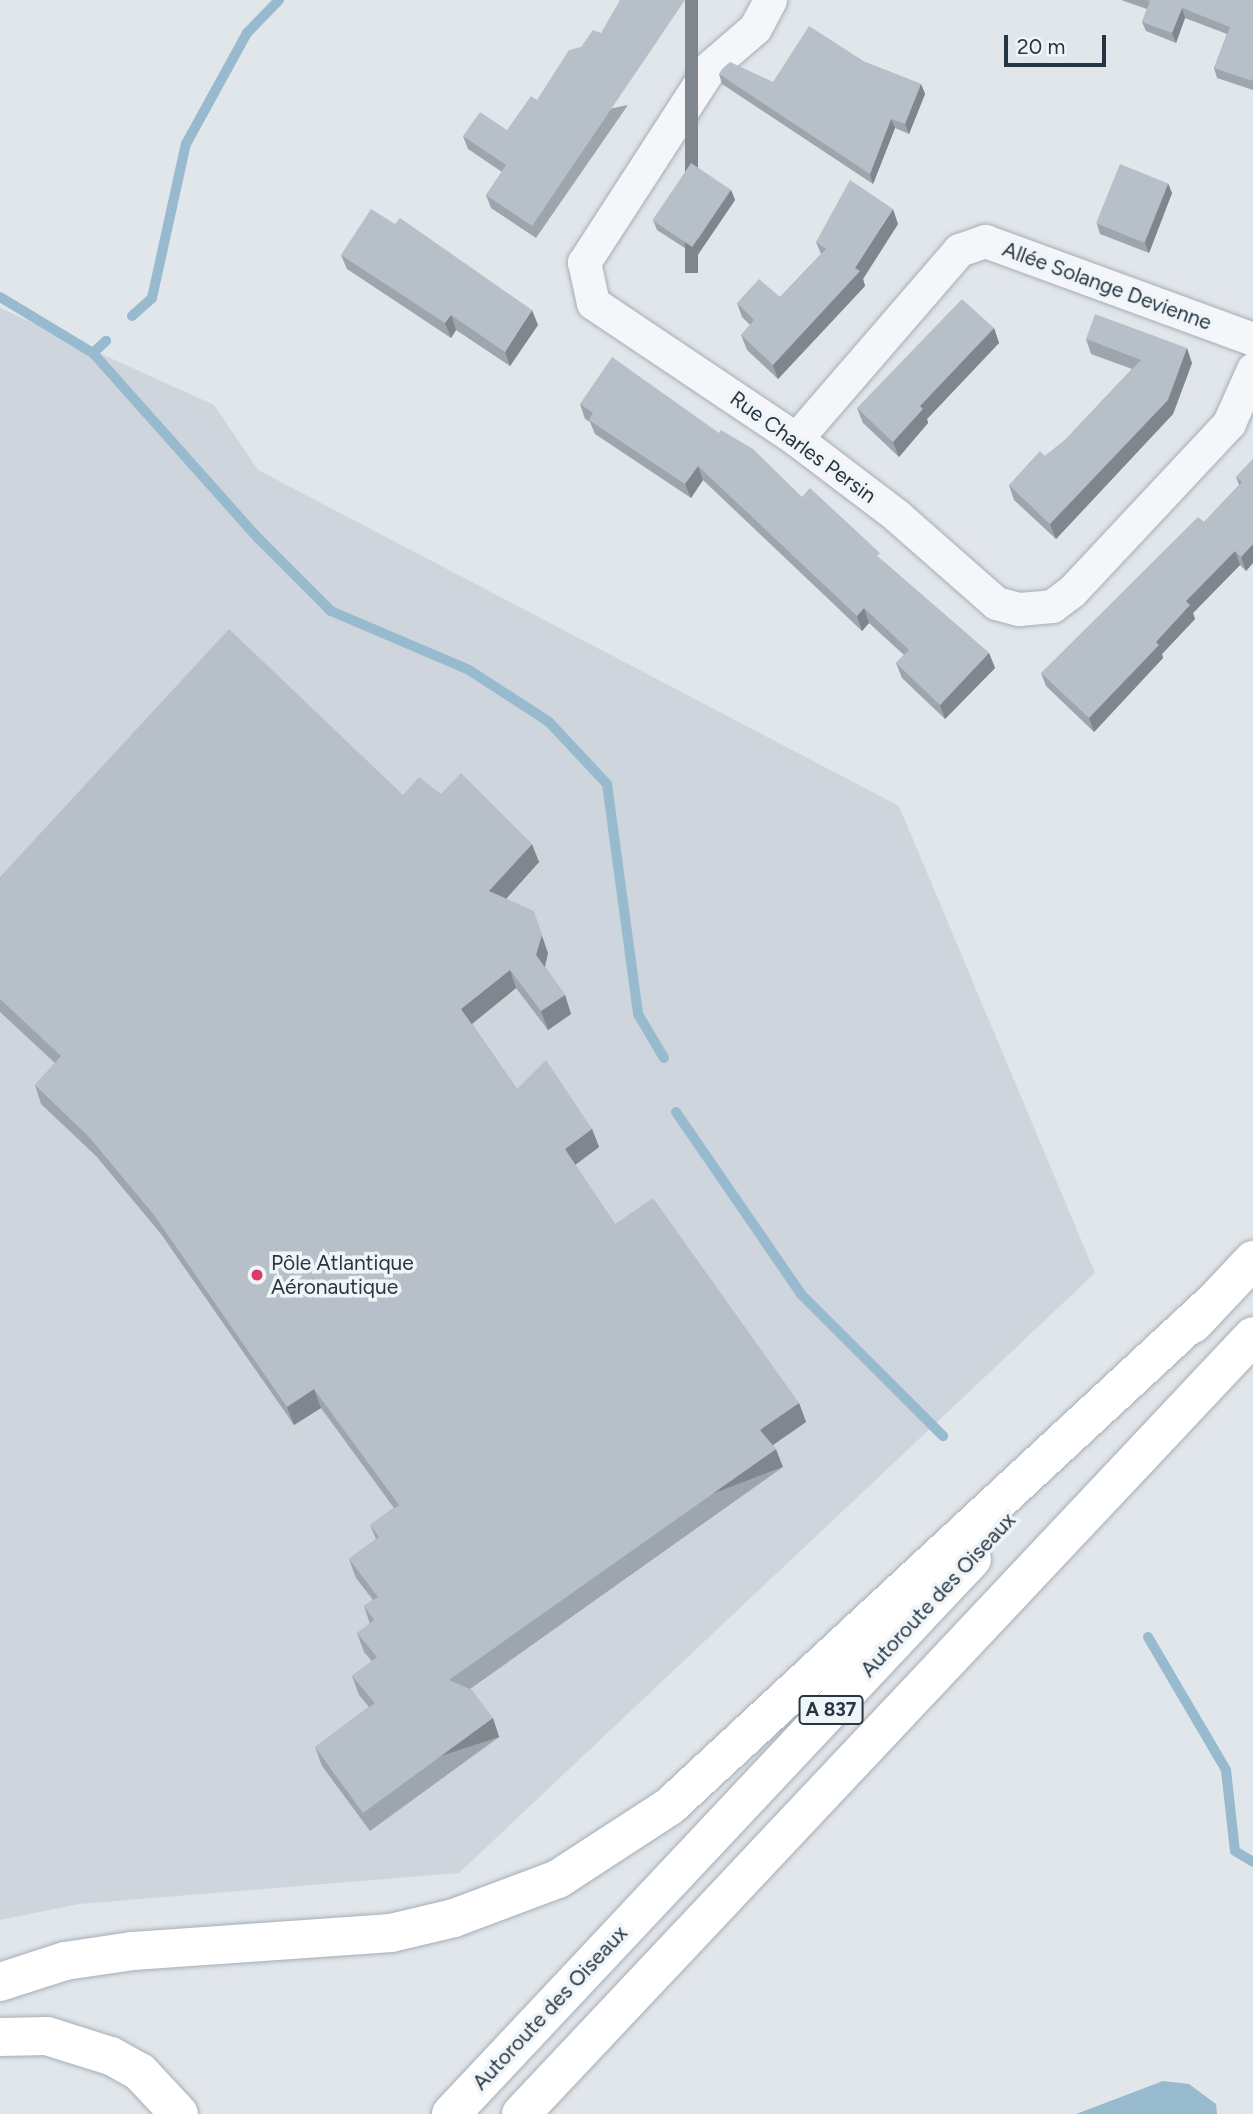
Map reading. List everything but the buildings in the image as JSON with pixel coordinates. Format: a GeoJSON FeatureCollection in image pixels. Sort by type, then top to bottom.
{"type":"FeatureCollection","features":[{"type":"Feature","properties":{"kind":"highway","name":"Autoroute des Oiseaux"},"geometry":{"type":"LineString","coordinates":[[451,2114],[1253,1260]]}},
{"type":"Feature","properties":{"kind":"highway"},"geometry":{"type":"LineString","coordinates":[[0,1982],[65,1961],[133,1951],[391,1933],[454,1918],[558,1879],[670,1806],[1210,1305]]}},
{"type":"Feature","properties":{"kind":"highway","name":"A 837"},"geometry":{"type":"LineString","coordinates":[[521,2114],[1253,1336]]}},
{"type":"Feature","properties":{"kind":"highway"},"geometry":{"type":"LineString","coordinates":[[0,2037],[47,2036],[111,2056],[140,2072],[179,2114]]}},
{"type":"Feature","properties":{"kind":"street","name":"Rue Charles Persin"},"geometry":{"type":"LineString","coordinates":[[770,0],[755,28],[711,66],[584,262],[593,303],[796,439],[896,515],[996,603],[1019,610],[1052,606],[1229,423],[1253,369]]}},
{"type":"Feature","properties":{"kind":"street","name":"Allée Solange Devienne"},"geometry":{"type":"LineString","coordinates":[[796,439],[959,250],[985,241],[1253,339]]}},
{"type":"Feature","properties":{"kind":"shaded area"},"geometry":{"type":"Polygon","coordinates":[[[0,308],[214,405],[258,470],[899,806],[1095,1273],[459,1873],[79,1904],[0,1920],[0,308]]]}},
{"type":"Feature","properties":{"kind":"water"},"geometry":{"type":"Polygon","coordinates":[[[1163,2081],[1189,2084],[1216,2104],[1217,2114],[1076,2114],[1163,2081]]]}},
{"type":"Feature","properties":{"kind":"waterway"},"geometry":{"type":"LineString","coordinates":[[132,316],[152,298],[186,144],[247,33],[279,0]]}},
{"type":"Feature","properties":{"kind":"waterway"},"geometry":{"type":"LineString","coordinates":[[0,297],[93,353],[106,341]]}},
{"type":"Feature","properties":{"kind":"waterway"},"geometry":{"type":"LineString","coordinates":[[93,353],[259,539],[331,611],[469,670],[549,722],[607,784],[638,1014],[664,1058]]}},
{"type":"Feature","properties":{"kind":"waterway"},"geometry":{"type":"LineString","coordinates":[[676,1112],[801,1294],[943,1436]]}},
{"type":"Feature","properties":{"kind":"waterway"},"geometry":{"type":"LineString","coordinates":[[1148,1637],[1226,1770],[1235,1851],[1253,1862]]}},
{"type":"Feature","properties":{"kind":"place","name":"Pôle Atlantique Aéronautique"},"geometry":{"type":"Point","coordinates":[257,1275]}}]}
